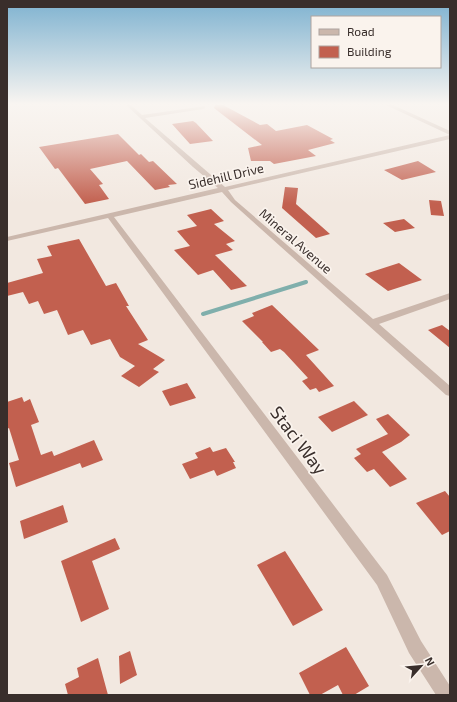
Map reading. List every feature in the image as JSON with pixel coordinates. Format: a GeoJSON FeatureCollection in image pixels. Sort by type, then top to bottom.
{"type":"FeatureCollection","features":[{"type":"Feature","properties":{"kind":"street","name":"Mineral Avenue"},"geometry":{"type":"LineString","coordinates":[[164,138],[223,189],[233,201],[450,392]]}},
{"type":"Feature","properties":{"kind":"street","name":"Sidehill Drive"},"geometry":{"type":"LineString","coordinates":[[7,239],[447,138]]}},
{"type":"Feature","properties":{"kind":"street","name":"Staci Way"},"geometry":{"type":"LineString","coordinates":[[109,215],[382,580],[415,647],[446,695]]}},
{"type":"Feature","properties":{"kind":"street"},"geometry":{"type":"LineString","coordinates":[[372,323],[450,296]]}},
{"type":"Feature","properties":{"kind":"building"},"geometry":{"type":"Polygon","coordinates":[[[95,138],[122,138],[139,155],[141,154],[149,162],[153,161],[177,184],[168,185],[170,187],[155,190],[127,161],[90,169],[103,184],[99,185],[109,199],[85,204],[58,168],[55,169],[39,147],[95,138]]]}},
{"type":"Feature","properties":{"kind":"building"},"geometry":{"type":"Polygon","coordinates":[[[184,138],[210,138],[213,141],[190,144],[184,138]]]}},
{"type":"Feature","properties":{"kind":"building"},"geometry":{"type":"Polygon","coordinates":[[[253,138],[331,138],[333,139],[330,140],[335,143],[308,150],[316,156],[274,164],[270,161],[251,161],[248,148],[262,145],[253,138]]]}},
{"type":"Feature","properties":{"kind":"building"},"geometry":{"type":"Polygon","coordinates":[[[418,161],[436,172],[402,180],[384,170],[418,161]]]}},
{"type":"Feature","properties":{"kind":"building"},"geometry":{"type":"Polygon","coordinates":[[[285,187],[298,188],[296,204],[330,234],[316,238],[282,208],[285,187]]]}},
{"type":"Feature","properties":{"kind":"building"},"geometry":{"type":"Polygon","coordinates":[[[429,200],[441,201],[444,216],[431,215],[429,200]]]}},
{"type":"Feature","properties":{"kind":"building"},"geometry":{"type":"Polygon","coordinates":[[[211,209],[224,221],[214,224],[235,241],[226,244],[233,250],[215,255],[247,286],[231,290],[213,270],[198,275],[174,250],[190,246],[177,231],[197,226],[187,215],[211,209]]]}},
{"type":"Feature","properties":{"kind":"building"},"geometry":{"type":"Polygon","coordinates":[[[404,219],[415,228],[395,232],[383,223],[404,219]]]}},
{"type":"Feature","properties":{"kind":"building"},"geometry":{"type":"Polygon","coordinates":[[[79,239],[106,286],[116,283],[129,306],[126,306],[148,340],[138,344],[165,360],[153,369],[159,372],[139,387],[121,376],[135,366],[120,357],[110,339],[91,345],[83,330],[68,335],[57,310],[44,314],[38,301],[29,304],[23,292],[7,296],[7,283],[43,273],[37,259],[52,256],[47,246],[79,239]]]}},
{"type":"Feature","properties":{"kind":"building"},"geometry":{"type":"Polygon","coordinates":[[[399,263],[422,280],[388,291],[365,274],[399,263]]]}},
{"type":"Feature","properties":{"kind":"building"},"geometry":{"type":"Polygon","coordinates":[[[272,305],[319,350],[306,355],[334,386],[319,392],[316,388],[310,390],[302,381],[308,378],[284,352],[280,349],[271,352],[242,321],[254,316],[252,313],[272,305]]]}},
{"type":"Feature","properties":{"kind":"building"},"geometry":{"type":"Polygon","coordinates":[[[442,325],[450,331],[450,348],[428,330],[442,325]]]}},
{"type":"Feature","properties":{"kind":"building"},"geometry":{"type":"Polygon","coordinates":[[[187,383],[196,398],[170,406],[162,391],[187,383]]]}},
{"type":"Feature","properties":{"kind":"building"},"geometry":{"type":"Polygon","coordinates":[[[22,397],[24,402],[30,399],[39,422],[31,425],[41,455],[52,451],[54,456],[94,440],[103,460],[82,468],[80,463],[16,487],[9,463],[19,460],[9,428],[7,429],[7,402],[22,397]]]}},
{"type":"Feature","properties":{"kind":"building"},"geometry":{"type":"Polygon","coordinates":[[[354,401],[368,415],[332,432],[318,417],[354,401]]]}},
{"type":"Feature","properties":{"kind":"building"},"geometry":{"type":"Polygon","coordinates":[[[388,414],[410,435],[401,442],[382,452],[407,479],[390,487],[374,469],[367,472],[354,458],[361,454],[356,449],[388,434],[376,419],[388,414]]]}},
{"type":"Feature","properties":{"kind":"building"},"geometry":{"type":"Polygon","coordinates":[[[210,447],[213,452],[226,448],[235,462],[233,462],[236,468],[217,476],[214,470],[190,479],[182,464],[198,458],[195,453],[210,447]]]}},
{"type":"Feature","properties":{"kind":"building"},"geometry":{"type":"Polygon","coordinates":[[[445,491],[450,497],[450,531],[442,535],[416,503],[445,491]]]}},
{"type":"Feature","properties":{"kind":"building"},"geometry":{"type":"Polygon","coordinates":[[[63,505],[68,522],[24,539],[20,521],[63,505]]]}},
{"type":"Feature","properties":{"kind":"building"},"geometry":{"type":"Polygon","coordinates":[[[115,538],[120,549],[92,561],[109,609],[81,622],[61,561],[115,538]]]}},
{"type":"Feature","properties":{"kind":"building"},"geometry":{"type":"Polygon","coordinates":[[[285,551],[323,610],[293,626],[257,565],[285,551]]]}},
{"type":"Feature","properties":{"kind":"building"},"geometry":{"type":"Polygon","coordinates":[[[346,647],[369,686],[354,695],[343,695],[338,685],[320,695],[310,695],[299,673],[346,647]]]}},
{"type":"Feature","properties":{"kind":"building"},"geometry":{"type":"Polygon","coordinates":[[[130,651],[137,675],[120,684],[119,656],[130,651]]]}},
{"type":"Feature","properties":{"kind":"building"},"geometry":{"type":"Polygon","coordinates":[[[98,658],[108,695],[68,695],[65,684],[79,677],[77,668],[98,658]]]}},
{"type":"Feature","properties":{"kind":"waterway"},"geometry":{"type":"LineString","coordinates":[[203,314],[306,282]]}}]}
